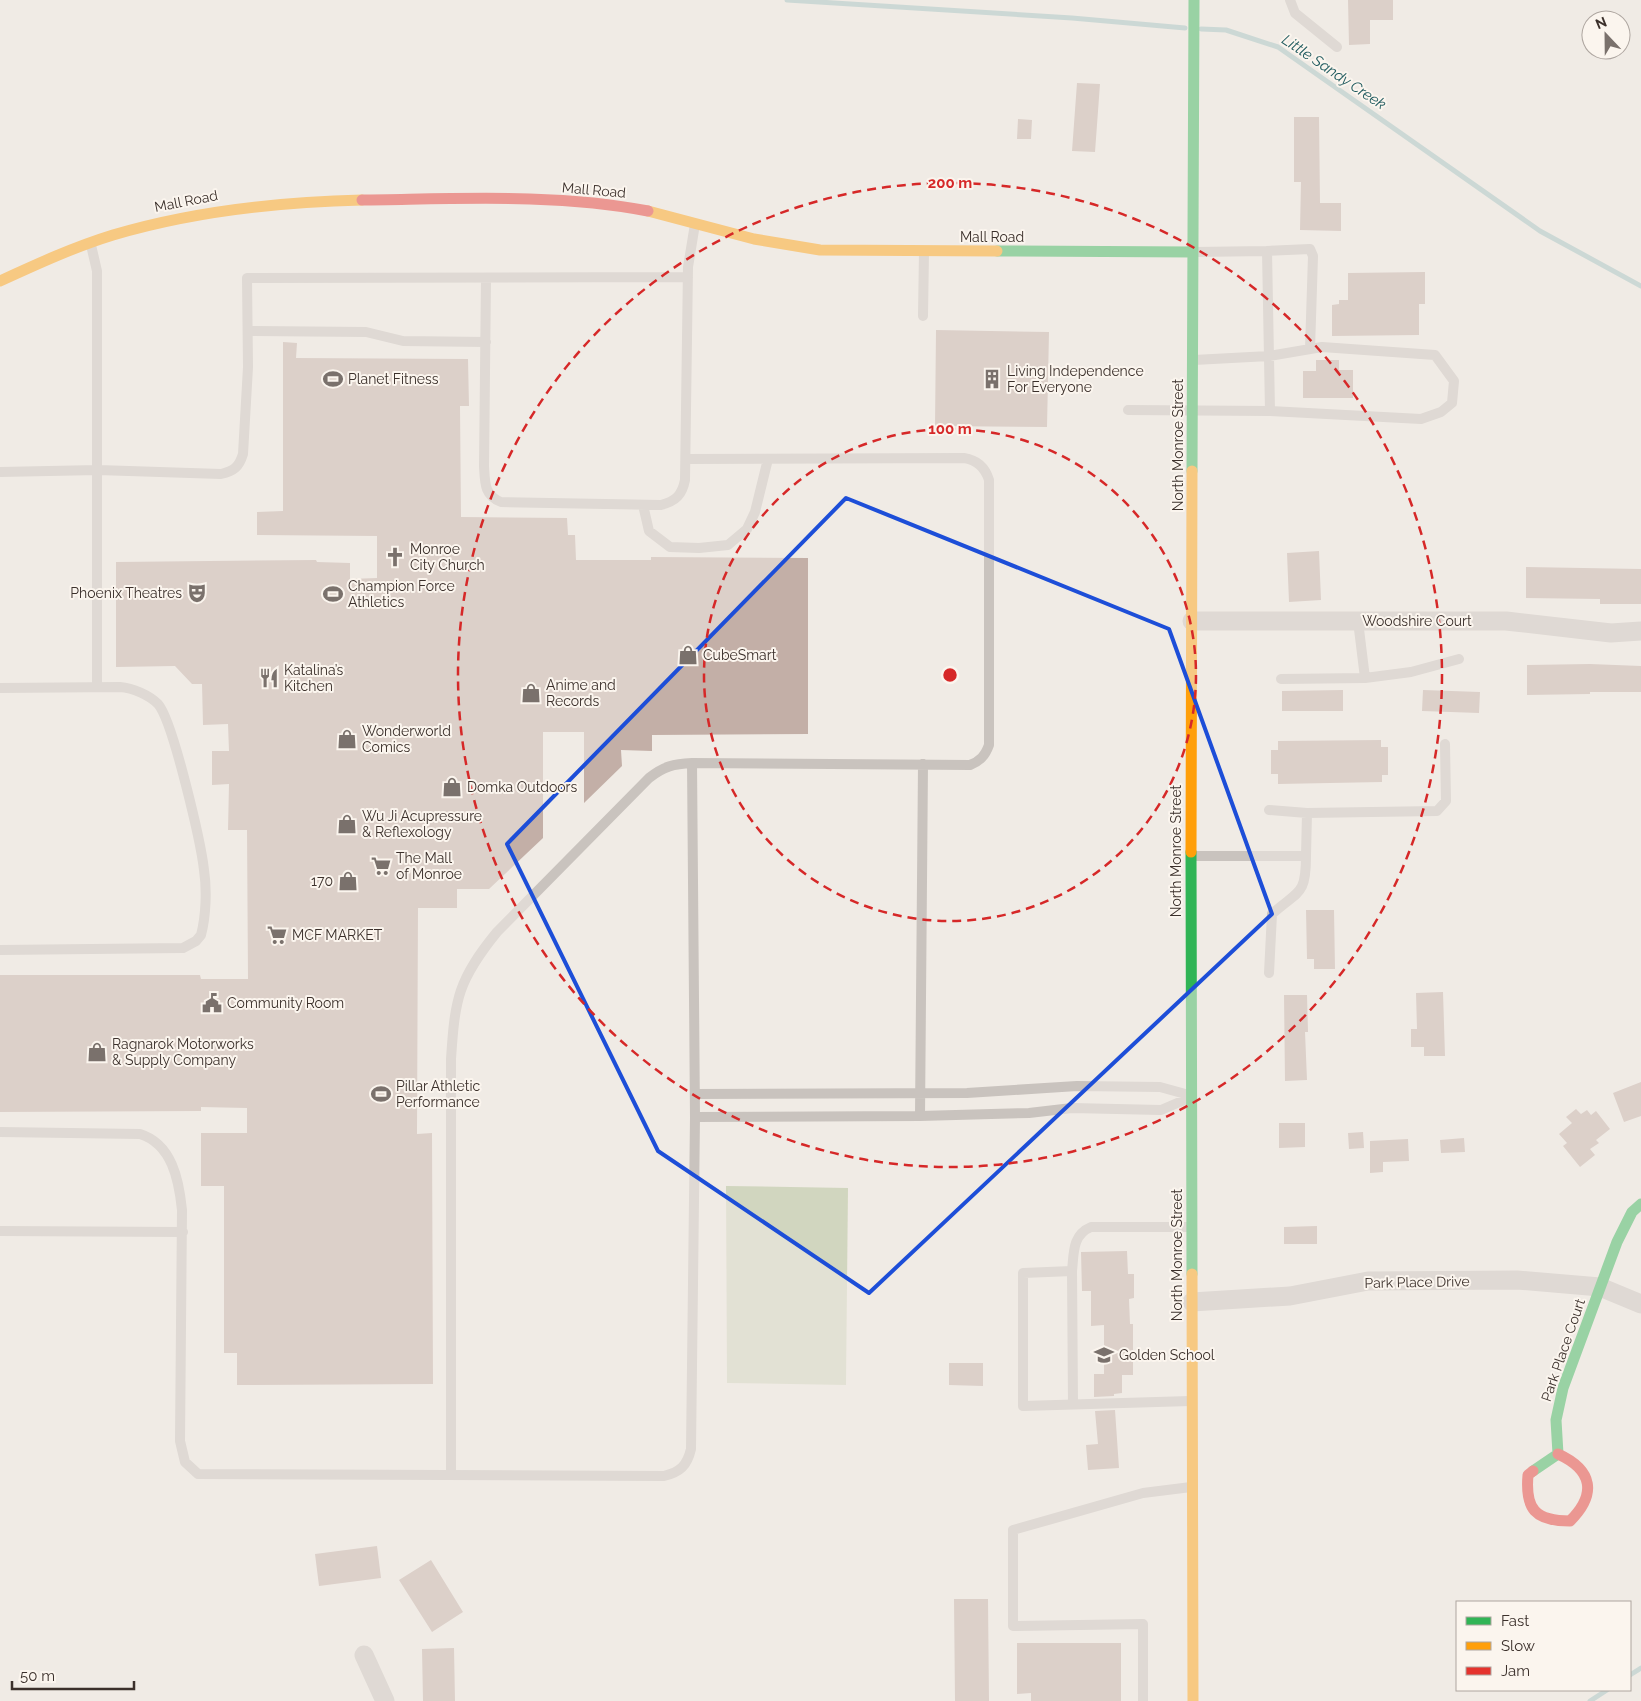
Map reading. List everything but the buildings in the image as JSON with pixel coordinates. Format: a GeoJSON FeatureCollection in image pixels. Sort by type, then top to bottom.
{"type":"FeatureCollection","features":[{"type":"Feature","properties":{"kind":"main road","name":"North Monroe Street"},"geometry":{"type":"LineString","coordinates":[[1193,1701],[1191,856],[1194,0]]}},
{"type":"Feature","properties":{"kind":"main road","name":"Mall Road"},"geometry":{"type":"LineString","coordinates":[[0,281],[90,242],[136,227],[204,212],[262,204],[337,200],[590,203],[641,209],[779,246],[820,250],[1193,252]]}},
{"type":"Feature","properties":{"kind":"main road","name":"Park Place Court"},"geometry":{"type":"LineString","coordinates":[[1558,1454],[1556,1420],[1563,1388],[1617,1242],[1632,1212],[1641,1204]]}},
{"type":"Feature","properties":{"kind":"main road"},"geometry":{"type":"LineString","coordinates":[[1558,1454],[1571,1458],[1583,1472],[1589,1488],[1588,1500],[1582,1512],[1570,1521],[1544,1520],[1531,1508],[1526,1492],[1528,1475],[1539,1465],[1558,1454]]}},
{"type":"Feature","properties":{"kind":"street","name":"Woodshire Court"},"geometry":{"type":"LineString","coordinates":[[1192,621],[1506,621],[1611,633],[1641,631]]}},
{"type":"Feature","properties":{"kind":"street","name":"Park Place Drive"},"geometry":{"type":"LineString","coordinates":[[1192,1302],[1290,1296],[1368,1281],[1517,1280],[1600,1287],[1641,1304]]}},
{"type":"Feature","properties":{"kind":"street"},"geometry":{"type":"LineString","coordinates":[[364,1655],[385,1701]]}},
{"type":"Feature","properties":{"kind":"lane"},"geometry":{"type":"LineString","coordinates":[[1290,0],[1295,13],[1337,47]]}},
{"type":"Feature","properties":{"kind":"lane"},"geometry":{"type":"LineString","coordinates":[[486,278],[484,466],[485,486],[488,494],[501,502],[661,505],[671,502],[678,497],[685,480],[688,277],[695,223]]}},
{"type":"Feature","properties":{"kind":"lane"},"geometry":{"type":"LineString","coordinates":[[90,242],[97,271],[97,686]]}},
{"type":"Feature","properties":{"kind":"lane"},"geometry":{"type":"LineString","coordinates":[[1193,252],[1310,249],[1313,256],[1310,349]]}},
{"type":"Feature","properties":{"kind":"lane"},"geometry":{"type":"LineString","coordinates":[[1267,251],[1270,412]]}},
{"type":"Feature","properties":{"kind":"lane"},"geometry":{"type":"LineString","coordinates":[[923,316],[924,252]]}},
{"type":"Feature","properties":{"kind":"lane"},"geometry":{"type":"LineString","coordinates":[[0,472],[98,470],[221,474],[231,472],[238,467],[243,454],[248,367],[247,278],[688,277]]}},
{"type":"Feature","properties":{"kind":"lane"},"geometry":{"type":"LineString","coordinates":[[248,331],[366,332],[402,341],[486,342]]}},
{"type":"Feature","properties":{"kind":"lane"},"geometry":{"type":"LineString","coordinates":[[1128,410],[1270,412],[1421,419],[1441,412],[1452,403],[1454,381],[1435,355],[1322,347],[1269,356],[1193,360]]}},
{"type":"Feature","properties":{"kind":"lane"},"geometry":{"type":"LineString","coordinates":[[451,1475],[451,1059],[457,996],[471,966],[497,932],[649,778],[664,767],[672,764],[970,765],[981,759],[989,745],[989,490],[987,473],[978,463],[964,458],[686,459]]}},
{"type":"Feature","properties":{"kind":"lane"},"geometry":{"type":"LineString","coordinates":[[643,505],[649,530],[670,547],[699,548],[728,545],[747,529],[755,512],[768,459]]}},
{"type":"Feature","properties":{"kind":"lane"},"geometry":{"type":"LineString","coordinates":[[1358,621],[1365,678]]}},
{"type":"Feature","properties":{"kind":"lane"},"geometry":{"type":"LineString","coordinates":[[1281,679],[1365,678],[1411,672],[1459,659]]}},
{"type":"Feature","properties":{"kind":"lane"},"geometry":{"type":"LineString","coordinates":[[0,688],[97,686],[127,688],[147,696],[158,704],[170,726],[204,871],[201,935],[196,941],[183,948],[0,950]]}},
{"type":"Feature","properties":{"kind":"lane"},"geometry":{"type":"LineString","coordinates":[[1269,810],[1308,813],[1437,811],[1446,801],[1445,744]]}},
{"type":"Feature","properties":{"kind":"lane"},"geometry":{"type":"LineString","coordinates":[[0,1132],[124,1132],[148,1136],[162,1146],[171,1162],[181,1196],[180,1441],[185,1462],[190,1469],[198,1474],[664,1476],[682,1469],[688,1461],[691,1449],[695,1117],[692,764]]}},
{"type":"Feature","properties":{"kind":"lane"},"geometry":{"type":"LineString","coordinates":[[920,1116],[923,764]]}},
{"type":"Feature","properties":{"kind":"lane"},"geometry":{"type":"LineString","coordinates":[[1269,973],[1272,914],[1300,893],[1306,880],[1308,813]]}},
{"type":"Feature","properties":{"kind":"lane"},"geometry":{"type":"LineString","coordinates":[[1191,856],[1306,856]]}},
{"type":"Feature","properties":{"kind":"lane"},"geometry":{"type":"LineString","coordinates":[[694,1094],[921,1093],[1078,1086],[1160,1087],[1192,1096]]}},
{"type":"Feature","properties":{"kind":"lane"},"geometry":{"type":"LineString","coordinates":[[695,1117],[920,1116],[1029,1113],[1072,1108],[1161,1110],[1192,1096]]}},
{"type":"Feature","properties":{"kind":"lane"},"geometry":{"type":"LineString","coordinates":[[1073,1404],[1072,1271],[1076,1240],[1083,1230],[1091,1227],[1192,1227]]}},
{"type":"Feature","properties":{"kind":"lane"},"geometry":{"type":"LineString","coordinates":[[0,1231],[182,1232]]}},
{"type":"Feature","properties":{"kind":"lane"},"geometry":{"type":"LineString","coordinates":[[1072,1271],[1023,1273],[1023,1406],[1192,1401]]}},
{"type":"Feature","properties":{"kind":"lane"},"geometry":{"type":"LineString","coordinates":[[1142,1701],[1143,1624],[1012,1626],[1013,1530],[1143,1493],[1192,1487]]}},
{"type":"Feature","properties":{"kind":"highlighted area"},"geometry":{"type":"Polygon","coordinates":[[[846,498],[1169,629],[1272,914],[869,1293],[658,1151],[507,844],[846,498]]]}},
{"type":"Feature","properties":{"kind":"green space"},"geometry":{"type":"Polygon","coordinates":[[[726,1186],[848,1188],[846,1385],[727,1383],[726,1186]]]}},
{"type":"Feature","properties":{"kind":"waterway","name":"Little Sandy Creek"},"geometry":{"type":"LineString","coordinates":[[787,0],[1072,18],[1185,28]]}},
{"type":"Feature","properties":{"kind":"waterway","name":"Little Sandy Creek"},"geometry":{"type":"LineString","coordinates":[[1201,29],[1226,30],[1278,47],[1540,231],[1641,286]]}},
{"type":"Feature","properties":{"kind":"waterway"},"geometry":{"type":"LineString","coordinates":[[1631,1674],[1641,1668]]}},
{"type":"Feature","properties":{"kind":"waterway"},"geometry":{"type":"LineString","coordinates":[[1590,1701],[1605,1691]]}},
{"type":"Feature","properties":{"kind":"traffic: fast"},"geometry":{"type":"LineString","coordinates":[[1192,471],[1194,0]]}},
{"type":"Feature","properties":{"kind":"traffic: fast"},"geometry":{"type":"LineString","coordinates":[[997,251],[1193,252]]}},
{"type":"Feature","properties":{"kind":"traffic: fast"},"geometry":{"type":"LineString","coordinates":[[1191,852],[1192,1274]]}},
{"type":"Feature","properties":{"kind":"traffic: fast"},"geometry":{"type":"LineString","coordinates":[[1533,1471],[1558,1454],[1556,1420],[1563,1388],[1617,1242],[1632,1212],[1641,1204]]}},
{"type":"Feature","properties":{"kind":"traffic: slow"},"geometry":{"type":"LineString","coordinates":[[0,281],[98,240],[174,220],[236,209],[362,200]]}},
{"type":"Feature","properties":{"kind":"traffic: slow"},"geometry":{"type":"LineString","coordinates":[[648,211],[754,239],[820,250],[997,251]]}},
{"type":"Feature","properties":{"kind":"traffic: slow"},"geometry":{"type":"LineString","coordinates":[[1191,852],[1192,471]]}},
{"type":"Feature","properties":{"kind":"traffic: slow"},"geometry":{"type":"LineString","coordinates":[[1192,1274],[1193,1701]]}},
{"type":"Feature","properties":{"kind":"traffic: jam"},"geometry":{"type":"LineString","coordinates":[[362,200],[542,199],[613,205],[648,211]]}},
{"type":"Feature","properties":{"kind":"traffic: jam"},"geometry":{"type":"LineString","coordinates":[[1533,1471],[1528,1475],[1528,1497],[1535,1511],[1548,1519],[1570,1521],[1579,1511],[1584,1501],[1587,1483],[1578,1467],[1570,1460],[1558,1454]]}},
{"type":"Feature","properties":{"kind":"place","name":"Planet Fitness"},"geometry":{"type":"Point","coordinates":[333,379]}},
{"type":"Feature","properties":{"kind":"place","name":"Living Independence For Everyone"},"geometry":{"type":"Point","coordinates":[992,379]}},
{"type":"Feature","properties":{"kind":"place","name":"Monroe City Church"},"geometry":{"type":"Point","coordinates":[395,557]}},
{"type":"Feature","properties":{"kind":"place","name":"Phoenix Theatres"},"geometry":{"type":"Point","coordinates":[197,593]}},
{"type":"Feature","properties":{"kind":"place","name":"Champion Force Athletics"},"geometry":{"type":"Point","coordinates":[333,594]}},
{"type":"Feature","properties":{"kind":"place","name":"CubeSmart"},"geometry":{"type":"Point","coordinates":[688,655]}},
{"type":"Feature","properties":{"kind":"place","name":"Katalina’s Kitchen"},"geometry":{"type":"Point","coordinates":[269,678]}},
{"type":"Feature","properties":{"kind":"place","name":"Anime and Records"},"geometry":{"type":"Point","coordinates":[531,693]}},
{"type":"Feature","properties":{"kind":"place","name":"Wonderworld Comics"},"geometry":{"type":"Point","coordinates":[347,739]}},
{"type":"Feature","properties":{"kind":"place","name":"Domka Outdoors"},"geometry":{"type":"Point","coordinates":[452,787]}},
{"type":"Feature","properties":{"kind":"place","name":"Wu Ji Acupressure & Reflexology"},"geometry":{"type":"Point","coordinates":[347,824]}},
{"type":"Feature","properties":{"kind":"place","name":"The Mall of Monroe"},"geometry":{"type":"Point","coordinates":[381,866]}},
{"type":"Feature","properties":{"kind":"place","name":"170"},"geometry":{"type":"Point","coordinates":[348,881]}},
{"type":"Feature","properties":{"kind":"place","name":"MCF MARKET"},"geometry":{"type":"Point","coordinates":[277,935]}},
{"type":"Feature","properties":{"kind":"place","name":"Community Room"},"geometry":{"type":"Point","coordinates":[212,1003]}},
{"type":"Feature","properties":{"kind":"place","name":"Ragnarok Motorworks & Supply Company"},"geometry":{"type":"Point","coordinates":[97,1052]}},
{"type":"Feature","properties":{"kind":"place","name":"Pillar Athletic Performance"},"geometry":{"type":"Point","coordinates":[381,1094]}},
{"type":"Feature","properties":{"kind":"place","name":"Golden School"},"geometry":{"type":"Point","coordinates":[1104,1355]}}]}
